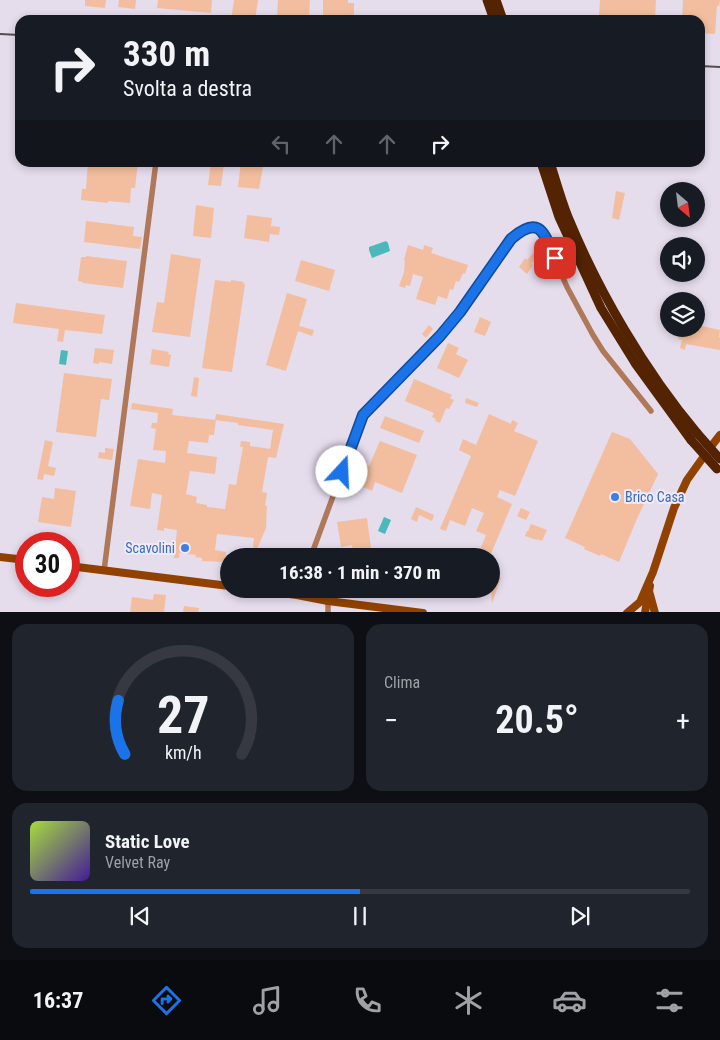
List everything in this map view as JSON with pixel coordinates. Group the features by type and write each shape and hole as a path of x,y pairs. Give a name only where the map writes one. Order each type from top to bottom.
{"highway":[{"path":"487,0 492,15"},
{"path":"496,0 500,15"},
{"path":"544,167 551,180 563,216 601,308 635,364 694,436 719,471"},
{"path":"550,167 551,180"},
{"path":"694,436 720,459"}],"main road":[{"path":"713,444 720,435"},
{"path":"637,612 653,572 674,508 687,480 702,459"},
{"path":"0,557 15,559"},
{"path":"80,568 220,585"},
{"path":"645,612 653,572"},
{"path":"649,591 655,612"},
{"path":"318,598 328,601 423,612"},
{"path":"627,612 640,602"}],"street":[{"path":"104,571 155,167"},
{"path":"314,548 363,415 440,336 460,312 511,239 520,231 530,227 537,228 543,232 567,287 593,335 603,351 651,411"},
{"path":"328,601 328,612"}],"water":[{"path":"386,241 390,251 372,258 369,247"},
{"path":"61,350 68,351 66,365 59,364"},
{"path":"384,517 391,520 385,534 378,531"}],"building":[{"path":"85,0 106,0 105,8 85,6"},
{"path":"119,0 136,0 135,9 118,7"},
{"path":"158,0 212,0 211,13 157,8"},
{"path":"234,0 258,0 256,15 232,15"},
{"path":"278,0 310,0 309,15 277,15"},
{"path":"323,0 348,0 348,3 354,3 354,15 323,15"},
{"path":"600,0 656,0 655,15 599,15"},
{"path":"683,0 720,0 719,6 717,6 715,34 705,33 705,15 682,15"},
{"path":"88,167 137,167 135,188 131,188 130,203 81,200 82,189 86,189"},
{"path":"210,167 224,167 221,186 208,185"},
{"path":"240,167 263,167 259,189 238,187"},
{"path":"616,191 625,193 619,220 612,218"},
{"path":"196,205 214,208 211,238 193,236"},
{"path":"247,215 272,218 271,226 280,227 279,235 270,234 269,242 244,238"},
{"path":"86,221 134,227 133,236 142,237 140,249 84,242"},
{"path":"408,245 423,250 424,245 433,248 431,253 468,265 465,274 463,273 459,282 456,281 453,290 450,289 447,299 438,296 435,305 416,299 423,277 413,274 410,286 406,285 405,288 399,286 404,272 404,260"},
{"path":"534,252 538,255 531,264 533,265 527,274 519,267 525,258 527,260"},
{"path":"171,254 201,259 190,337 152,332 157,302 164,303"},
{"path":"81,257 127,261 123,288 78,281"},
{"path":"301,260 335,270 329,291 295,281"},
{"path":"215,280 231,282 231,280 244,282 243,284 245,284 232,372 202,368"},
{"path":"287,293 307,299 299,326 314,330 312,336 298,331 286,371 266,365"},
{"path":"16,303 105,315 102,334 65,330 63,342 57,341 59,329 13,323"},
{"path":"480,317 491,322 485,336 474,332"},
{"path":"429,325 433,329 426,338 422,334"},
{"path":"705,327 720,330 720,350 686,344 685,350 680,348 682,340 678,339 678,337 705,337"},
{"path":"448,343 459,348 456,354 468,360 459,378 437,368"},
{"path":"95,348 114,350 112,364 93,363"},
{"path":"152,349 169,352 168,354 171,355 169,367 150,364"},
{"path":"64,373 112,379 109,400 101,399 96,437 56,432"},
{"path":"194,377 199,378 197,397 191,396"},
{"path":"414,379 452,395 450,398 454,400 449,409 446,408 440,423 432,417 434,413 405,401"},
{"path":"466,398 479,403 477,407 465,403"},
{"path":"132,403 173,409 172,415 215,420 216,414 284,424 276,458 268,457 262,492 267,493 265,506 267,506 266,528 257,548 253,547 254,538 217,534 215,550 220,551 220,562 202,561 202,558 195,557 196,555 179,553 179,558 174,558 177,530 164,528 164,531 157,530 162,495 152,493 150,509 130,506 138,459 165,463 166,451 153,450 156,429 151,428 152,423 157,423 158,413 131,409","holes":["216,420 238,423 238,425 273,430 270,449 250,446 250,442 241,441 240,447 243,447 236,485 229,484 225,509 207,507 207,505 196,503 197,497 186,494 190,471 215,474 217,457 187,453 189,441 208,443 209,435 214,435"]},
{"path":"489,414 511,424 512,420 518,423 514,431 538,441 515,496 500,490 497,497 512,504 493,548 481,548 486,535 476,531 484,513 472,508 465,526 450,520 446,531 440,529 471,456 459,450 463,439 476,445"},
{"path":"385,416 424,431 419,443 380,428"},
{"name":"Brico Casa","path":"612,432 630,439 658,474 619,562 584,549 585,547 565,538"},
{"path":"45,440 53,442 48,466 56,468 54,476 44,474 43,480 37,479"},
{"path":"380,441 417,455 402,493 375,482 372,491 356,483 354,476 359,462 369,466"},
{"path":"105,448 114,449 112,460 98,458 99,452 105,453"},
{"path":"55,488 76,491 71,527 38,522 42,497 54,499"},
{"path":"416,507 434,515 432,521 419,515 417,522 411,519"},
{"path":"521,508 530,512 526,520 517,516"},
{"path":"367,518 371,548 353,548 352,545 341,547 337,522"},
{"path":"531,524 547,530 542,541 525,536"},
{"path":"154,594 166,595 164,612 130,612 132,597 153,600"},
{"path":"184,606 199,608 198,612 183,611"}],"railway":[{"path":"0,34 15,35"},
{"path":"705,66 720,67"}],"place":[{"name":"Brico Casa","path":"615,497"},
{"name":"Scavolini","path":"185,548"}],"route":[{"path":"342,472 363,415 440,336 468,302 511,239 520,231 530,227 537,228 543,232 555,258"}]}
